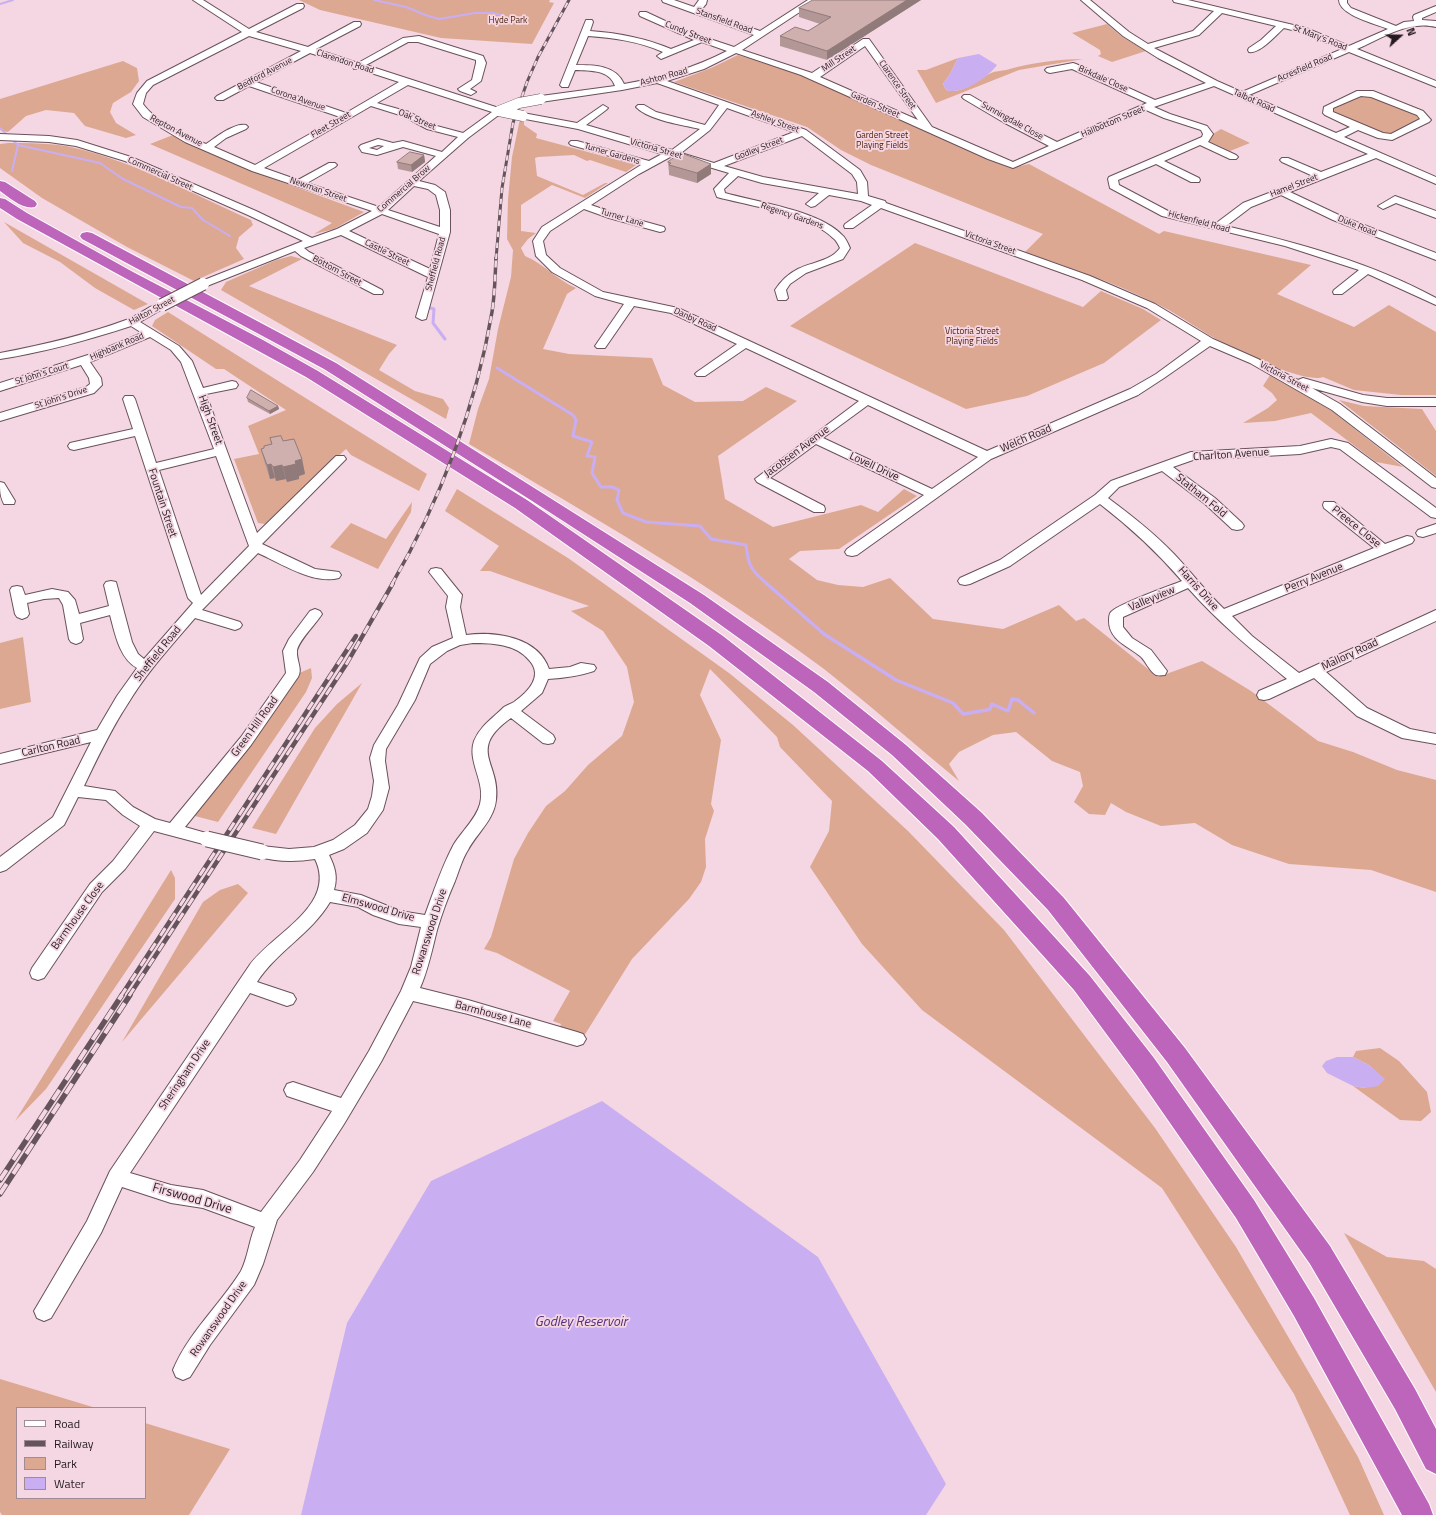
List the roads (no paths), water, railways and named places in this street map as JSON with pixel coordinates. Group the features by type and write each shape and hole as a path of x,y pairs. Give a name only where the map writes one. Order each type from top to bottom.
{"highway":[{"path":"0,185 55,219 330,366 697,599 821,687 899,750 974,819 1056,904 1176,1055 1320,1255 1405,1399 1436,1458"},
{"path":"0,202 101,260 312,374 521,504 749,665 876,766 946,833 1082,984 1145,1066 1245,1210 1304,1307 1418,1515"}],"street":[{"name":"Clarendon Road","path":"197,0 250,33 309,50 357,67 499,111"},
{"name":"Stansfield Road","path":"666,0 759,34"},
{"path":"695,11 702,4 703,0"},
{"name":"Ashton Road","path":"499,111 519,103 659,81 702,66 734,50 814,0"},
{"name":"Talbot Road","path":"1085,0 1126,34 1161,56 1214,83 1436,181"},
{"name":"St Mary's Road","path":"1177,0 1303,30 1436,84"},
{"path":"1343,0 1343,4 1348,10 1396,29"},
{"path":"250,33 300,6"},
{"path":"1420,23 1417,17 1436,9"},
{"path":"1147,47 1196,33 1220,10"},
{"name":"Cundy Street","path":"643,14 686,34 734,50"},
{"path":"565,85 570,67 589,22"},
{"name":"Bedford Avenue","path":"220,98 357,24"},
{"name":"Acresfield Road","path":"1242,95 1407,24 1436,24"},
{"path":"1252,50 1264,42 1282,25"},
{"name":"Repton Avenue","path":"250,33 150,83 142,93 138,104 146,115 188,140 256,168"},
{"path":"584,33 612,34 637,38 666,54 699,41"},
{"path":"357,67 406,40 419,39 480,58 481,63 476,81 463,89"},
{"name":"Mill Street","path":"813,77 866,41"},
{"name":"Clarence Street","path":"866,41 927,128"},
{"name":"Garden Street","path":"734,50 813,77 991,157 1013,165"},
{"name":"Birkdale Close","path":"1050,70 1073,66 1151,105"},
{"path":"570,67 594,68 609,73 616,78 620,87"},
{"name":"Ashley Street","path":"659,81 803,132 856,172 862,182 863,198"},
{"name":"Corona Avenue","path":"250,82 347,116"},
{"name":"Fleet Street","path":"256,168 406,82"},
{"name":"Hallbottom Street","path":"1013,165 1151,105 1214,83"},
{"path":"1335,137 1358,127 1381,136 1392,137 1426,120 1420,113 1373,94 1360,93 1330,107 1328,113 1358,127"},
{"name":"Sunningdale Close","path":"966,98 982,105 1006,120 1057,146"},
{"name":"Oak Street","path":"369,103 406,114 430,127 465,136"},
{"name":"Danby Road","path":"725,104 707,128 672,153 649,164 546,229 538,241 541,256 556,270 599,294 674,310 987,456"},
{"path":"1151,105 1167,116 1204,128 1208,134 1206,139 1201,142"},
{"path":"641,107 653,114 707,128"},
{"path":"579,126 603,108"},
{"name":"Victoria Street","path":"499,111 579,126 762,180 828,191 881,203 1086,278 1151,306 1209,341 1254,361 1336,407 1431,481"},
{"name":"Commercial Brow","path":"297,247 341,231 380,212 465,136 499,111"},
{"path":"207,148 223,136 243,127"},
{"name":"Godley Street","path":"715,166 803,132"},
{"name":"Commercial Street","path":"2,137 49,139 77,143 128,159 189,187 252,213 312,242"},
{"path":"1201,142 1236,155 1221,162"},
{"name":"Hickenfield Road","path":"1201,142 1155,160 1113,179 1114,186 1166,214 1288,244 1351,263 1434,298"},
{"name":"Turner Gardens","path":"574,143 649,164"},
{"path":"392,146 403,144 443,155"},
{"name":"Hamel Street","path":"1218,227 1247,205 1375,155"},
{"path":"1155,160 1196,180"},
{"path":"1286,160 1321,176"},
{"path":"298,184 332,165"},
{"name":"Newman Street","path":"256,168 380,212 445,232"},
{"name":"Regency Gardens","path":"736,172 719,189 721,195 776,209 825,226 838,237 845,248 840,257 802,271 786,282 780,290 782,298"},
{"name":"Sheffield Road","path":"414,183 431,187 441,194 445,210 445,232 422,317"},
{"path":"811,204 828,191"},
{"name":"Duke Road","path":"1280,191 1337,218 1436,257"},
{"path":"1383,206 1395,199 1436,215"},
{"path":"849,226 881,203"},
{"name":"Turner Lane","path":"583,205 660,229"},
{"name":"Castle Street","path":"341,231 433,275"},
{"name":"Halton Street","path":"0,356 86,338 132,322 203,284 297,247"},
{"name":"Bottom Street","path":"297,247 305,254 378,292"},
{"path":"1338,292 1366,270"},
{"path":"601,346 631,302"},
{"name":"High Street","path":"132,322 175,348 186,361 200,392 255,545"},
{"name":"Highbank Road","path":"84,361 150,333"},
{"name":"Welch Road","path":"852,552 987,456 1134,392 1160,376 1209,341"},
{"path":"701,374 746,343"},
{"name":"St John's Court","path":"0,387 84,361"},
{"name":"St John's Drive","path":"0,417 90,390 96,385 95,378 84,361"},
{"path":"1293,382 1316,384 1362,398 1387,402 1436,402"},
{"path":"200,392 232,385"},
{"name":"Fountain Street","path":"129,399 197,608"},
{"name":"Jacobsen Avenue","path":"819,508 761,479 867,400"},
{"path":"74,446 139,431"},
{"name":"Lovell Drive","path":"815,439 933,494"},
{"name":"Charlton Avenue","path":"964,581 1005,563 1100,498 1115,484 1191,456 1300,450 1331,443 1344,446 1436,514"},
{"path":"151,468 221,451"},
{"name":"Sheffield Road","path":"0,866 58,821 102,734 122,700 146,666 255,545 340,459"},
{"name":"Statham Fold","path":"1164,466 1210,501 1237,526"},
{"path":"1400,487 1431,481"},
{"path":"0,486 9,501"},
{"name":"Harris Drive","path":"1100,498 1136,525 1169,557 1222,615 1247,639 1298,680"},
{"name":"Preece Close","path":"1329,505 1383,549"},
{"path":"1424,533 1436,528"},
{"name":"Perry Avenue","path":"1222,615 1407,540"},
{"path":"255,545 313,573 334,575"},
{"path":"436,572 455,595 453,607 460,640"},
{"name":"Valleyview","path":"1160,671 1146,654 1127,641 1116,628 1116,615 1191,582"},
{"path":"111,585 124,641 128,650 138,664 146,666"},
{"path":"19,601 49,594 62,594 68,599 76,639"},
{"path":"197,608 234,625"},
{"path":"73,620 116,609"},
{"name":"Green Hill Road","path":"173,831 246,741 289,680 293,673 290,651 294,642 315,614"},
{"name":"Mallory Road","path":"1264,695 1436,615"},
{"path":"74,791 110,795 128,810 150,824 173,831 262,852 290,856 320,852 336,846 354,835 374,813 382,790 381,775 377,760 378,751 418,681 422,665 438,650 460,640 487,638 513,643 526,649 536,658 541,668 542,675 572,672 581,668 590,668"},
{"path":"1315,672 1362,712 1407,734 1436,739"},
{"name":"Rowanswood Drive","path":"183,1370 202,1339 249,1275 266,1222 272,1211 310,1162 378,1050 409,993 418,974 431,922 462,846 485,812 487,806 489,793 481,766 481,740 493,724 510,710 534,694 541,682 542,675"},
{"path":"510,710 548,739"},
{"name":"Carlton Road","path":"0,759 102,734"},
{"name":"Barmhouse Close","path":"38,973 96,888 119,866 150,824"},
{"path":"320,852 327,867 328,873 326,895"},
{"name":"Elmswood Drive","path":"326,895 362,902 379,910 399,916 431,922"},
{"name":"Sheringham Drive","path":"44,1311 94,1227 117,1177 264,959 306,923 326,895"},
{"path":"246,986 287,999"},
{"name":"Barmhouse Lane","path":"409,993 468,1007 577,1039"},
{"path":"293,1090 344,1107"},
{"name":"Firswood Drive","path":"117,1177 171,1194 203,1199 266,1222"}],"water":[{"path":"979,54 997,65 993,70 981,80 967,88 953,91 946,90 943,84 958,58"},
{"path":"1337,1057 1353,1057 1369,1065 1385,1079 1378,1086 1365,1088 1353,1086 1327,1073 1322,1066 1326,1061"},
{"name":"Godley Reservoir","path":"602,1101 818,1257 946,1484 926,1515 301,1515 347,1323 431,1181"}],"waterway":[{"path":"0,4 13,0"},
{"path":"374,0 406,7 439,19 475,13 493,13 504,16"},
{"path":"0,128 18,145"},
{"path":"12,171 18,145"},
{"path":"18,145 100,163 123,179 181,207 192,208 203,220 230,236"},
{"path":"427,307 434,309 433,323 445,339"},
{"path":"497,368 573,415 576,420 573,436 592,442 587,456 595,457 592,473 601,487 612,487 619,490 617,500 623,513 646,522 700,526 711,539 746,545 748,558 752,568 766,583"},
{"path":"766,583 824,634 896,680 953,703 963,714 990,709 992,704 1008,711 1012,699 1018,700 1034,713"}],"railway":[{"path":"496,259 502,188 513,123 527,82 538,57 569,0"},
{"path":"392,584 426,520 441,487 466,418 485,348 492,312 496,258"},
{"path":"129,996 347,663 393,583"},
{"path":"121,996 356,636"},
{"path":"0,1180 122,995"},
{"path":"0,1194 130,995"}],"park label":[{"name":"Hyde Park","path":"508,21"},
{"name":"Garden Street Playing Fields","path":"882,142"},
{"name":"Victoria Street Playing Fields","path":"972,338"}]}
